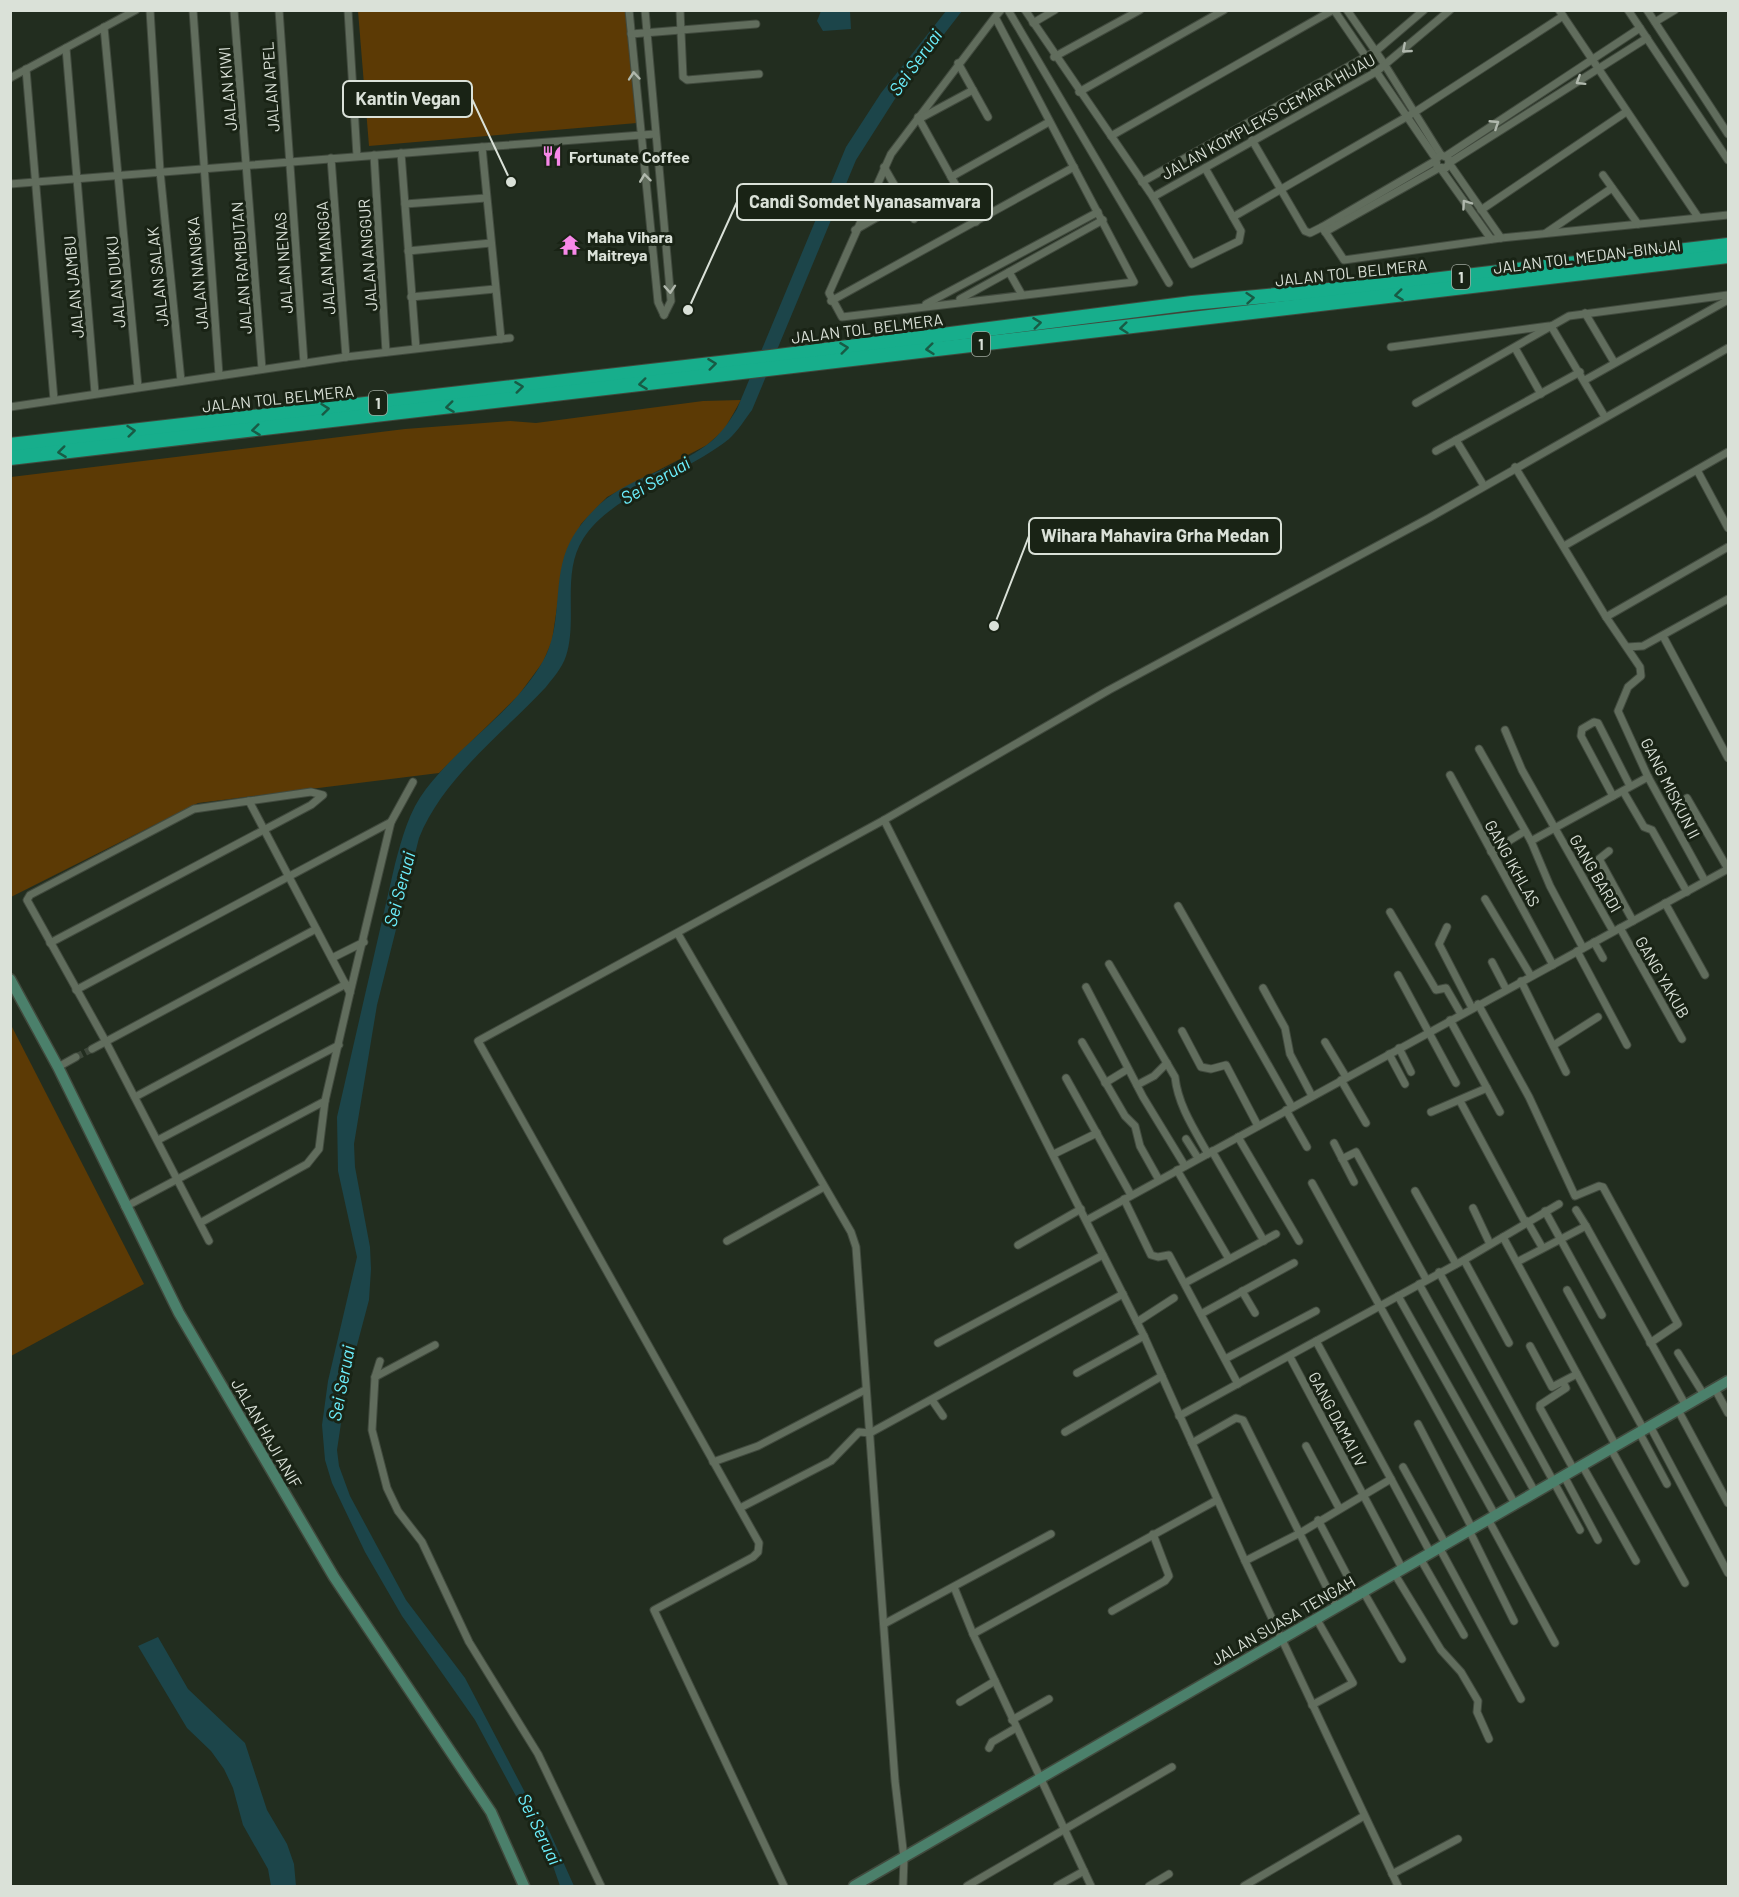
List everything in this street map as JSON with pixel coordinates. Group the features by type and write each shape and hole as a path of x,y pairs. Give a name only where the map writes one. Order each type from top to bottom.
{"highway":[{"name":"JALAN TOL BELMERA","path":"10,459 783,361 1192,303 1424,281 1728,245"},
{"name":"JALAN TOL MEDAN–BINJAI","path":"1200,319 1728,256"},
{"name":"JALAN TOL BELMERA","path":"783,361 1200,319"},
{"name":"JALAN TOL BELMERA","path":"10,445 744,366"},
{"path":"10,439 81,431 107,434"}],"main road":[{"name":"JALAN HAJI ANIF","path":"10,979 58,1067 179,1313 307,1533 495,1820 524,1887"},
{"name":"JALAN SUASA TENGAH","path":"854,1887 1316,1617 1728,1381"}],"street":[{"path":"10,78 136,10"},
{"name":"JALAN NANGKA","path":"193,10 202,168 219,375"},
{"name":"JALAN KIWI","path":"234,10 247,165"},
{"name":"JALAN APEL","path":"279,10 289,162"},
{"path":"348,10 357,156"},
{"path":"629,10 658,302 664,315 671,301 645,10"},
{"path":"680,10 683,77 687,80 759,74"},
{"path":"994,17 1134,279 1133,283 956,301 844,318 831,301 829,293 884,167 958,63 994,17 1001,10"},
{"path":"1008,10 1169,282"},
{"path":"1024,10 1054,57 1153,197 1192,264 1241,239 1241,231 1205,168"},
{"path":"1033,23 1055,10"},
{"path":"1054,57 1140,10"},
{"path":"1079,92 1224,10"},
{"path":"1111,136 1333,10 1407,117 1501,238"},
{"path":"1347,10 1385,64 1441,162 1491,239"},
{"name":"JALAN KOMPLEKS CEMARA HIJAU","path":"1142,182 1367,60 1424,10"},
{"name":"JALAN KOMPLEKS CEMARA HIJAU","path":"1153,197 1374,71 1450,10"},
{"path":"1628,10 1728,160"},
{"path":"1647,10 1728,134"},
{"path":"1655,22 1676,10"},
{"name":"JALAN SALAK","path":"151,11 160,171 181,381"},
{"path":"1233,217 1407,117 1561,13 1698,217"},
{"path":"631,34 756,24"},
{"name":"JALAN DUKU","path":"104,27 138,387"},
{"path":"1441,162 1640,28"},
{"path":"1252,140 1305,231 1310,233 1323,229 1441,162 1599,69 1647,38"},
{"name":"JALAN JAMBU","path":"66,48 95,393"},
{"path":"958,63 988,117"},
{"path":"26,69 54,400"},
{"path":"919,118 973,90"},
{"path":"1481,210 1626,112"},
{"path":"919,118 976,222"},
{"path":"951,177 1049,122"},
{"path":"10,184 655,134"},
{"path":"482,147 501,339"},
{"path":"400,153 416,348"},
{"name":"JALAN ANGGUR","path":"374,155 386,352"},
{"name":"JALAN MANGGA","path":"331,158 346,357"},
{"name":"JALAN NENAS","path":"289,162 304,363"},
{"name":"JALAN RAMBUTAN","path":"247,165 262,369"},
{"path":"884,167 914,219"},
{"path":"831,301 1074,167"},
{"path":"1603,175 1638,224"},
{"path":"1544,235 1612,188"},
{"path":"405,204 486,198"},
{"path":"855,230 904,202"},
{"path":"921,307 1098,212"},
{"path":"1323,229 1344,260 1491,239 1728,215"},
{"path":"650,222 665,220"},
{"path":"956,301 1102,220"},
{"path":"408,251 491,243"},
{"path":"1009,272 1022,294"},
{"path":"411,297 495,289"},
{"path":"1416,403 1569,316 1728,295"},
{"path":"1585,380 1728,300"},
{"path":"1585,314 1614,363"},
{"path":"1391,347 1551,326"},
{"path":"1551,326 1605,417"},
{"path":"10,407 346,357 510,338"},
{"path":"1515,348 1541,394"},
{"path":"784,1887 654,1610 756,1555 759,1543 478,1041 884,820 1109,690 1341,566 1728,348"},
{"path":"1436,451 1580,372"},
{"path":"1456,440 1484,486"},
{"path":"1564,546 1728,452"},
{"path":"1515,467 1606,617 1627,647 1643,646 1728,599"},
{"path":"1697,470 1728,528"},
{"path":"1606,617 1728,547"},
{"path":"1663,636 1728,758"},
{"name":"GANG MISKUN II","path":"1627,647 1642,672 1628,687 1618,706 1618,711 1648,777 1705,881"},
{"path":"1613,796 1581,736 1582,729 1594,722 1598,723 1630,786"},
{"name":"GANG BARDI","path":"1505,730 1522,770 1616,930"},
{"path":"1479,749 1525,831 1627,1045"},
{"name":"GANG IKHLAS","path":"1450,775 1553,965"},
{"path":"1530,841 1648,777"},
{"path":"200,1223 315,1158 319,1149 326,1101 391,822 413,782"},
{"path":"1623,791 1645,828 1652,830 1687,892"},
{"path":"50,943 265,830 319,800 323,795 311,792 194,809 30,895 27,900 29,905 50,943 76,990 106,1042 209,1241"},
{"path":"1087,1220 1728,869 1687,798"},
{"path":"249,801 351,993"},
{"path":"884,820 1144,1336 1245,1561 1315,1704 1398,1887"},
{"path":"76,990 391,822"},
{"path":"1491,852 1525,831"},
{"path":"1609,851 1599,859 1634,921"},
{"path":"1485,899 1531,976"},
{"path":"1665,903 1705,975"},
{"path":"1178,906 1289,1109 1307,1147"},
{"path":"1390,912 1436,990 1446,988 1461,1014"},
{"path":"1447,927 1439,944 1529,1097 1575,1196 1599,1185 1604,1186 1678,1324 1650,1343"},
{"path":"92,1049 316,929"},
{"name":"GANG YAKUB","path":"1616,930 1682,1039"},
{"path":"678,934 851,1232 856,1247 895,1781 904,1858 903,1887"},
{"path":"332,958 364,942"},
{"path":"1594,942 1603,958"},
{"path":"1492,962 1506,989"},
{"path":"1109,964 1175,1077 1175,1086 1186,1115 1264,1241"},
{"path":"1398,975 1456,1083"},
{"path":"1521,981 1566,1072"},
{"path":"135,1097 346,984"},
{"path":"1086,987 1229,1259"},
{"path":"1263,988 1285,1028 1290,1054 1312,1096"},
{"path":"1554,1045 1598,1017"},
{"path":"1450,1020 1500,1112"},
{"path":"1182,1031 1201,1067 1211,1069 1226,1065 1258,1126"},
{"path":"1082,1042 1125,1116 1135,1125 1140,1146 1159,1180"},
{"path":"1325,1042 1366,1122"},
{"path":"158,1140 339,1045"},
{"path":"1399,1048 1411,1072"},
{"path":"1389,1054 1405,1084"},
{"path":"58,1067 76,1057"},
{"path":"1137,1085 1154,1076 1167,1063"},
{"path":"1105,1083 1128,1069"},
{"path":"1066,1078 1097,1133 1128,1197 1151,1255 1158,1257 1169,1255 1238,1384"},
{"path":"1431,1112 1487,1088"},
{"path":"125,1206 326,1101"},
{"path":"1460,1101 1542,1247"},
{"path":"1054,1154 1097,1133"},
{"path":"1238,1137 1299,1241"},
{"path":"1186,1139 1198,1158"},
{"path":"1334,1143 1354,1182"},
{"path":"1342,1159 1356,1152 1535,1492"},
{"path":"1312,1183 1492,1517 1555,1643"},
{"path":"727,1241 824,1187"},
{"path":"1415,1191 1456,1264"},
{"path":"1179,1416 1464,1260 1559,1204"},
{"path":"1473,1208 1490,1244"},
{"path":"1018,1245 1081,1209"},
{"path":"1576,1210 1650,1343 1728,1503"},
{"path":"1545,1211 1602,1315"},
{"path":"1517,1262 1586,1226"},
{"path":"1185,1283 1276,1234"},
{"path":"1503,1237 1577,1374 1684,1583"},
{"path":"938,1343 1103,1255"},
{"path":"1464,1260 1509,1343"},
{"path":"1201,1314 1294,1263"},
{"path":"1439,1272 1568,1473 1635,1561"},
{"path":"1568,1290 1644,1430 1728,1573"},
{"path":"1242,1291 1255,1313"},
{"path":"740,1508 831,1461 860,1432 870,1433 1123,1294"},
{"path":"1398,1296 1515,1504"},
{"path":"1137,1322 1174,1298"},
{"path":"1225,1359 1316,1311"},
{"path":"1077,1373 1144,1336"},
{"path":"1316,1341 1391,1479 1521,1699"},
{"path":"375,1377 435,1345"},
{"path":"1530,1346 1552,1387 1577,1374"},
{"path":"1678,1353 1704,1395"},
{"name":"GANG DAMAI IV","path":"1290,1357 1441,1650 1461,1672 1478,1701 1478,1716 1489,1739"},
{"path":"380,1361 375,1377 372,1430 387,1488 398,1511 422,1542 469,1642 538,1754 569,1815 601,1887"},
{"path":"1065,1432 1161,1376"},
{"path":"1563,1382 1566,1388 1540,1405 1540,1408 1598,1540"},
{"path":"1715,1389 1728,1413"},
{"path":"713,1462 758,1446 866,1390"},
{"path":"932,1400 943,1416"},
{"path":"1192,1443 1236,1418 1243,1420 1336,1606"},
{"path":"1418,1424 1514,1621"},
{"path":"1644,1430 1667,1484"},
{"path":"1306,1446 1339,1508"},
{"path":"1403,1467 1464,1635"},
{"path":"1568,1473 1580,1530"},
{"path":"1245,1561 1300,1533 1318,1520 1391,1479"},
{"path":"973,1634 1217,1500"},
{"path":"1318,1520 1402,1659"},
{"path":"884,1624 1051,1534"},
{"path":"1112,1611 1165,1581 1169,1576 1169,1570 1153,1534"},
{"path":"954,1587 1012,1720 1091,1887"},
{"path":"1315,1704 1353,1681 1316,1617"},
{"path":"960,1702 995,1681"},
{"path":"1012,1720 1049,1699"},
{"path":"989,1748 992,1742 1016,1728"},
{"path":"967,1887 1172,1767"},
{"path":"1244,1887 1364,1816"},
{"path":"1392,1874 1458,1839"},
{"path":"1057,1887 1084,1871"},
{"path":"1149,1887 1169,1875"}],"shaded area":[{"path":"358,11 627,11 637,123 369,146"},
{"path":"741,400 724,430 707,445 607,497 581,524 564,560 552,641 543,662 518,696 439,773 198,803 11,897 11,477 405,429 510,421 536,423 703,401"},
{"path":"11,1025 144,1284 10,1356"}],"water":[{"path":"821,11 850,11 851,29 823,31 817,21"},
{"name":"Sei Seruai","path":"946,11 962,11 900,91 856,160 752,410 729,439 611,510 595,523 583,539 576,553 573,567 571,627 566,656 546,687 458,776 430,816 419,838 377,1005 354,1144 355,1167 370,1247 369,1300 347,1383 337,1450 339,1466 350,1496 406,1600 465,1678 530,1802 547,1826 574,1886 560,1886 552,1863 475,1720 402,1616 365,1552 332,1483 325,1460 322,1425 328,1381 357,1257 338,1171 337,1117 395,864 403,835 415,806 440,772 517,696 543,661 556,617 564,556 572,538 584,521 606,499 620,490 680,461 708,444 731,419 846,147 881,93"},
{"path":"158,1637 188,1689 245,1743 267,1810 287,1844 294,1864 296,1886 271,1886 268,1869 243,1825 233,1788 224,1769 211,1751 187,1728 138,1646"}],"tunnel":[{"path":"76,1057 92,1049"}],"place":[{"name":"Fortunate Coffee","path":"552,156"},
{"name":"Kantin Vegan","path":"511,182"},
{"name":"Maha Vihara Maitreya","path":"570,245"},
{"name":"Candi Somdet Nyanasamvara","path":"688,310"},
{"name":"Wihara Mahavira Grha Medan","path":"994,626"}]}
